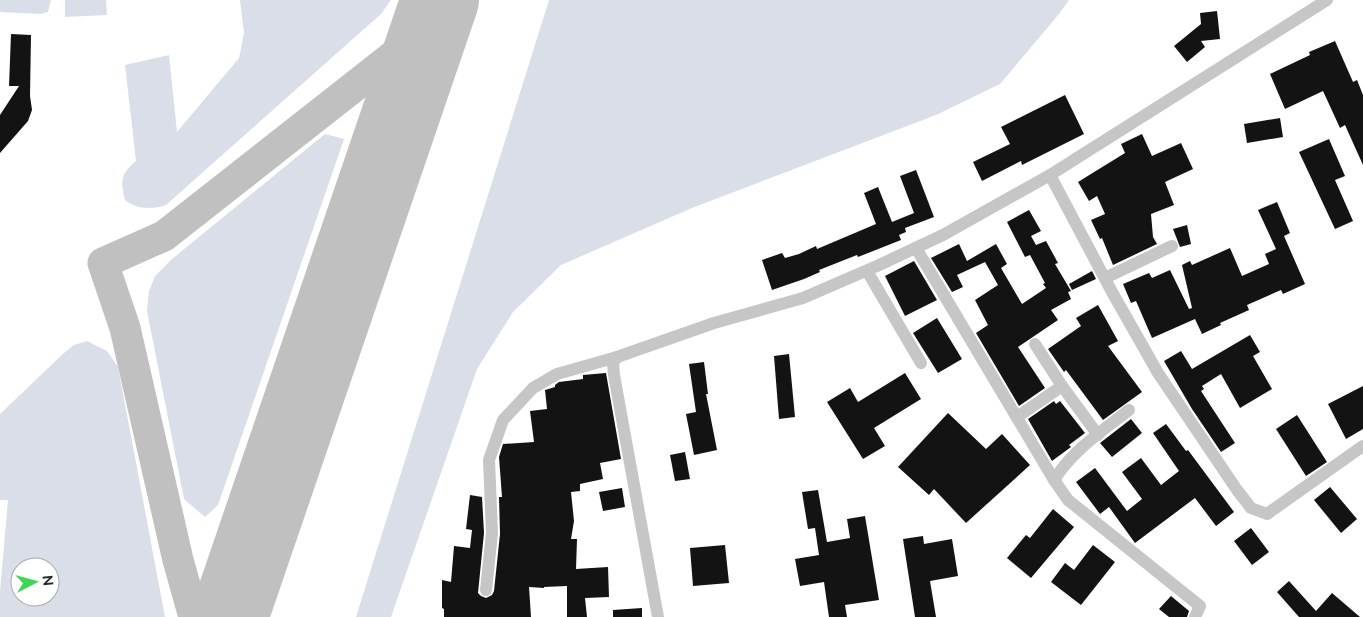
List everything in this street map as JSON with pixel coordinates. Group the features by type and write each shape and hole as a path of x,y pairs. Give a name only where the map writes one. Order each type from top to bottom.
{"street":[{"path":"486,590 492,533 489,460 503,420 533,388 557,374 617,357 714,323 803,298 867,271 943,235 1050,175 1327,0"},
{"path":"1050,175 1158,372 1251,508 1267,514 1363,446"},
{"path":"1105,278 1172,246"},
{"path":"916,248 1054,480 1068,500 1200,606 1195,617"},
{"path":"867,271 921,363"},
{"path":"1035,344 1062,386 1098,435"},
{"path":"617,357 613,363 614,375 658,617"},
{"path":"1017,417 1062,386"},
{"path":"1054,480 1061,468 1075,453 1129,410"}],"shaded area":[{"path":"0,0 51,0 48,12 41,14 0,12"},
{"path":"65,0 106,0 107,15 65,17"},
{"path":"240,0 391,0 381,14 166,205 144,208 129,203 125,200 122,182 127,169 136,161 125,65 169,55 177,132 239,58 244,33"},
{"path":"549,0 1069,0 1000,84 936,115 692,208 561,265 513,312 477,369 391,617 356,617"},
{"path":"325,134 344,139 218,505 205,517 184,499 147,311 149,291 155,276 172,259"},
{"path":"87,341 107,351 118,367 165,617 0,617 0,592 8,500 0,500 0,414 74,345"}],"building":[{"path":"1217,11 1220,39 1201,41 1205,47 1187,62 1174,46 1201,24 1200,13"},
{"path":"11,34 31,35 30,96 32,110 28,121 0,153 0,115 19,86 9,86"},
{"path":"1335,41 1353,82 1357,80 1363,95 1363,165 1345,125 1340,128 1323,91 1285,109 1270,74 1310,55 1309,52"},
{"path":"1065,95 1084,134 1022,165 1021,161 982,181 973,162 1010,144 1001,127"},
{"path":"1280,118 1283,137 1247,143 1244,124"},
{"path":"1142,134 1152,156 1181,143 1193,169 1165,182 1174,205 1151,214 1153,237 1157,244 1113,265 1102,238 1100,239 1091,220 1105,214 1097,196 1089,201 1078,182 1125,153 1121,144"},
{"path":"1329,139 1345,176 1335,180 1353,221 1335,229 1299,152"},
{"path":"916,170 934,217 905,228 906,232 899,235 901,240 858,257 857,255 819,270 820,272 804,279 772,290 762,260 782,253 785,258 816,246 817,249 876,224 864,193 878,187 892,222 914,213 900,176"},
{"path":"1277,202 1290,233 1284,236 1305,284 1283,294 1281,290 1247,305 1249,310 1220,323 1221,325 1202,334 1195,319 1152,338 1136,301 1131,303 1123,284 1149,273 1152,278 1170,270 1189,309 1192,308 1182,265 1190,261 1192,265 1230,248 1242,276 1269,264 1265,254 1276,249 1258,210"},
{"path":"1029,210 1041,231 1031,236 1036,245 1046,241 1058,263 1055,264 1071,291 1068,292 1071,299 1051,310 1058,320 1018,347 1045,388 1019,406 976,333 988,325 975,300 998,285 985,262 957,275 963,287 952,292 931,258 959,244 967,261 996,244 1007,264 1001,268 1022,304 1046,288 1030,255 1025,257 1007,222"},
{"path":"1187,225 1191,244 1180,247 1173,229"},
{"path":"914,261 937,300 905,316 885,276"},
{"path":"1092,271 1096,279 1072,290 1069,284"},
{"path":"1098,305 1118,341 1108,346 1142,392 1103,420 1048,349 1081,326 1076,318"},
{"path":"937,318 962,359 938,373 913,333"},
{"path":"1250,335 1260,352 1253,356 1272,389 1240,408 1221,374 1202,386 1204,389 1201,391 1235,443 1221,452 1192,409 1164,361 1181,351 1192,369"},
{"path":"789,354 795,417 779,419 774,356"},
{"path":"704,362 708,394 706,394 717,450 694,455 686,414 696,412 689,364"},
{"path":"606,373 621,459 600,463 603,479 580,484 580,491 571,492 574,521 571,539 577,539 576,569 608,567 609,597 585,598 587,617 567,617 567,586 529,587 531,617 444,617 444,609 442,608 442,580 451,582 454,546 470,548 472,530 466,529 470,495 482,497 484,533 478,593 486,598 492,595 494,591 500,534 499,497 502,497 499,457 503,444 534,442 530,411 547,409 545,390 555,387 559,382 583,379 583,375"},
{"path":"905,373 921,399 874,428 885,446 863,459 827,402 850,388 858,402"},
{"path":"1363,386 1363,429 1346,439 1328,404"},
{"path":"1054,401 1056,404 1060,401 1085,433 1069,445 1071,447 1052,461 1028,419"},
{"path":"948,413 986,449 1002,434 1030,465 966,523 934,489 929,495 898,467"},
{"path":"1297,415 1327,462 1306,476 1276,429"},
{"path":"1131,419 1142,433 1112,457 1100,443"},
{"path":"1166,424 1186,451 1188,450 1234,512 1216,526 1195,498 1135,543 1109,507 1100,514 1076,482 1095,468 1127,511 1142,499 1122,472 1141,458 1161,485 1179,471 1153,433"},
{"path":"685,452 690,479 675,481 670,455"},
{"path":"1330,487 1357,519 1341,533 1314,500"},
{"path":"622,488 625,507 603,511 599,492"},
{"path":"818,490 827,542 850,538 847,519 865,516 879,600 845,605 847,617 829,617 824,582 800,586 795,559 819,555 815,528 808,529 802,492"},
{"path":"1053,509 1074,527 1031,578 1007,558 1026,535 1030,538"},
{"path":"1251,528 1269,552 1252,565 1234,541"},
{"path":"923,536 924,544 952,539 958,576 930,581 936,617 915,617 903,539"},
{"path":"725,545 729,583 693,586 690,548"},
{"path":"1093,545 1115,562 1081,605 1051,582 1065,563 1074,570"},
{"path":"1289,581 1316,611 1332,593 1360,617 1299,617 1277,592"},
{"path":"1171,596 1189,611 1187,617 1169,617 1159,609"},
{"path":"642,608 642,617 613,617 613,610"}],"taxiway":[{"path":"194,617 178,560 125,328 103,263 164,236 430,27"}],"runway":[{"path":"229,617 440,0"}]}
